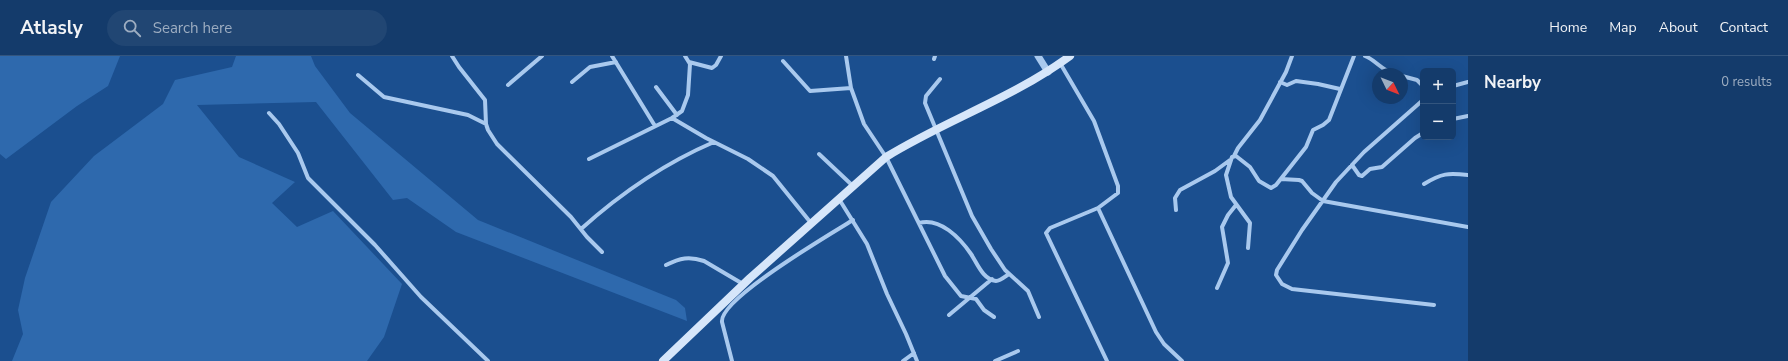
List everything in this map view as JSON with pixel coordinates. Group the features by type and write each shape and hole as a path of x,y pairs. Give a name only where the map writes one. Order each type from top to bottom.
{"main road":[{"path":"663,361 743,284 886,157 908,144 988,105 1048,72 1070,56"}],"street":[{"path":"452,56 459,68 486,100 486,124 497,144 571,217 602,252"},
{"path":"508,85 542,56"},
{"path":"612,56 655,126"},
{"path":"589,158 677,115 683,108 688,95 689,62 685,56"},
{"path":"689,62 712,68 716,66 721,56"},
{"path":"846,56 851,88 864,124 886,157 945,276 961,296 964,298 976,299 984,310 994,317"},
{"path":"1038,56 1048,72"},
{"path":"1248,248 1250,224 1231,197 1226,177 1232,158 1260,120 1287,69 1292,56"},
{"path":"1232,158 1250,167 1259,181 1268,187 1274,187 1306,147 1313,130 1329,120 1354,56"},
{"path":"1365,56 1375,61 1382,68"},
{"path":"783,61 810,91 851,88"},
{"path":"572,82 590,67 616,62"},
{"path":"1060,63 1094,121 1118,186 1118,193 1098,208 1050,228 1046,233 1107,361"},
{"path":"358,75 384,97 468,116 486,124"},
{"path":"1408,78 1417,80 1420,83"},
{"path":"940,79 925,99 972,216 994,254 1009,274 1028,291 1039,317"},
{"path":"1280,82 1287,85 1296,81 1340,89"},
{"path":"1456,85 1468,82"},
{"path":"656,87 677,115"},
{"path":"1420,102 1403,116 1336,182 1277,270 1276,275 1282,284 1292,289 1434,305"},
{"path":"269,113 279,124 298,153 308,178 375,245 422,297 488,361"},
{"path":"1456,118 1468,116"},
{"path":"672,118 748,159 773,176 811,224"},
{"path":"1352,165 1359,175 1362,176 1370,169 1379,169 1420,135"},
{"path":"581,229 613,201 685,155 714,142"},
{"path":"819,154 853,186"},
{"path":"1176,210 1175,198 1180,190 1216,171 1232,158"},
{"path":"1424,184 1441,174 1452,173 1468,175"},
{"path":"1281,179 1302,181 1312,193 1323,201 1468,227"},
{"path":"839,199 867,244 887,294 917,361"},
{"path":"1217,288 1228,266 1222,227 1228,215 1236,205"},
{"path":"1098,208 1156,332 1164,344 1182,361"},
{"path":"732,361 722,322 725,312 751,287 792,258 853,220"},
{"path":"919,223 932,221 944,226 968,250 982,273 992,279 996,281 1009,274"},
{"path":"666,265 682,257 697,258 743,284"},
{"path":"949,315 992,279"},
{"path":"998,360 1018,351"},
{"path":"903,361 914,353"}],"shaded area":[{"path":"0,56 120,56 108,86 77,106 6,159 0,154"},
{"path":"236,56 311,56 315,66 350,113 478,220 676,300 685,308 687,321 456,232 407,198 393,200 316,102 197,105 239,157 295,182 272,203 297,227 333,211 402,284 384,337 367,361 12,361 23,334 18,310 25,278 51,202 94,156 163,104 175,80 232,67"}]}
